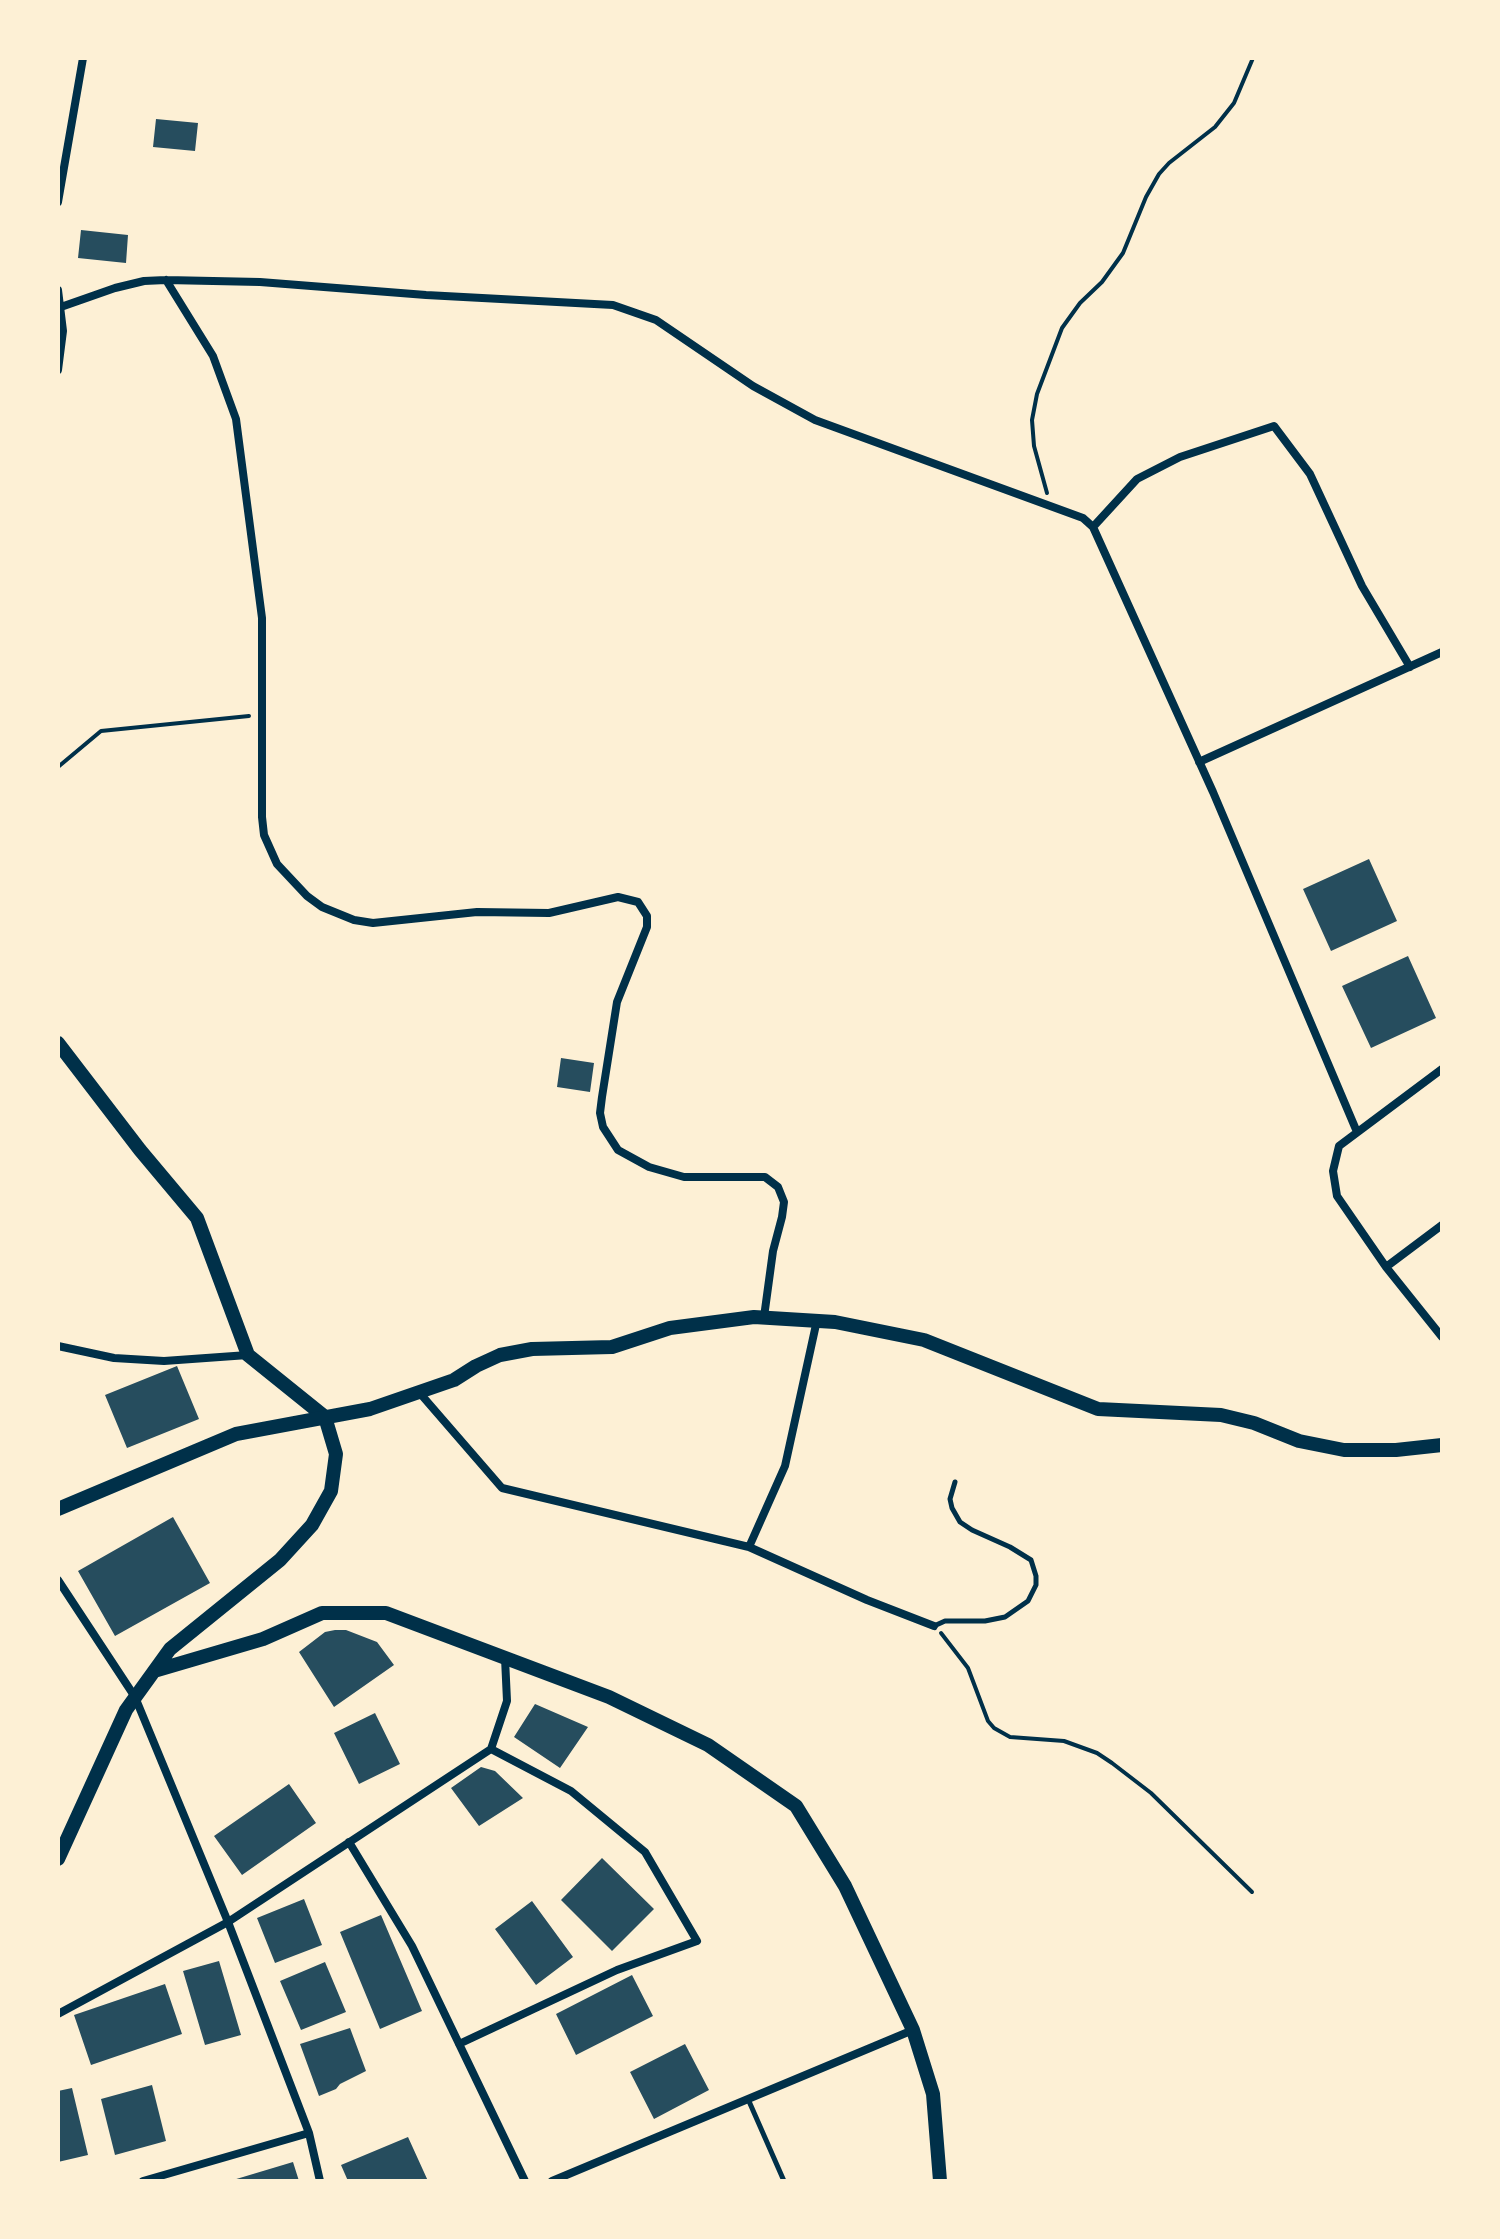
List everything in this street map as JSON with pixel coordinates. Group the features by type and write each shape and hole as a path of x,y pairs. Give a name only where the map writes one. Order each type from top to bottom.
{"street":[{"path":"58,202 83,58"},
{"path":"166,280 213,356 236,419 262,618 261,773 264,835 277,864 307,896 322,907 345,917 373,923 477,912 549,913 618,897 630,898 644,908 647,927 623,982 612,1025 600,1113 603,1127 618,1150 649,1167 684,1177 765,1177 778,1187 784,1202 773,1251 764,1317"},
{"path":"60,307 115,288 166,280 260,282 613,305 656,320 753,386 815,420 1076,515 1093,527 1199,762 1357,1132"},
{"path":"58,290 63,331 58,370"},
{"path":"1093,527 1137,479 1180,457 1274,426 1310,474 1362,586 1410,667"},
{"path":"1199,762 1442,652"},
{"path":"58,1043 197,1218 248,1355 325,1417 336,1454 331,1491 312,1525 280,1560 170,1649 126,1710 58,1859"},
{"path":"1442,1069 1339,1146 1335,1158 1334,1184 1337,1196 1386,1267 1442,1337"},
{"path":"1386,1267 1442,1225"},
{"path":"58,1509 236,1434 370,1409 454,1380 476,1366 515,1352 612,1347 670,1328 764,1317 862,1327 942,1345 1098,1409 1221,1415 1254,1423 1299,1441 1344,1450 1396,1450 1442,1445"},
{"path":"749,1547 785,1466 817,1320"},
{"path":"58,1346 114,1358 151,1360 248,1355"},
{"path":"418,1391 502,1488 749,1547 867,1600 934,1626"},
{"path":"58,1580 135,1697 228,1922 309,2133 320,2181"},
{"path":"154,1671 263,1639 322,1613 386,1613 609,1697 708,1745 796,1806 845,1886 913,2030 933,2094 940,2181"},
{"path":"58,2014 228,1922 491,1749 507,1701 505,1658"},
{"path":"459,2044 617,1970 697,1941 645,1852 571,1791 491,1749"},
{"path":"349,1842 412,1946 525,2181"},
{"path":"552,2181 913,2030"},
{"path":"143,2181 309,2133"}],"lane":[{"path":"934,1626 945,1621 985,1621 1005,1617 1028,1601 1036,1585 1031,1560 960,1522 950,1499 955,1482"},
{"path":"748,2099 784,2181"}],"path":[{"path":"1046,503 1045,481 1034,446 1032,420 1037,394 1062,328 1123,253 1159,174 1215,127 1234,103 1253,58"},
{"path":"58,767 101,731 263,715"},
{"path":"934,1626 961,1656 988,1721 994,1728 1010,1737 1064,1741 1097,1753 1151,1793 1252,1892"}],"building":[{"path":"156,119 198,123 195,151 153,147"},
{"path":"81,230 128,235 126,263 78,258"},
{"path":"1369,859 1397,921 1331,951 1303,889"},
{"path":"1408,956 1436,1018 1371,1048 1342,986"},
{"path":"561,1058 594,1063 590,1092 557,1087"},
{"path":"177,1366 199,1419 127,1448 105,1395"},
{"path":"173,1517 210,1583 115,1636 78,1571"},
{"path":"346,1630 377,1642 394,1665 334,1707 299,1652 325,1632"},
{"path":"535,1704 588,1727 560,1768 514,1737"},
{"path":"375,1713 400,1764 359,1784 334,1733"},
{"path":"481,1767 495,1771 523,1798 479,1826 451,1788"},
{"path":"289,1784 316,1823 242,1875 214,1836"},
{"path":"602,1858 654,1909 612,1951 561,1900"},
{"path":"304,1899 322,1945 275,1963 257,1918"},
{"path":"532,1901 573,1957 536,1985 495,1929"},
{"path":"381,1915 422,2011 380,2029 340,1932"},
{"path":"219,1961 241,2035 205,2045 183,1971"},
{"path":"325,1962 346,2012 301,2030 280,1981"},
{"path":"632,1975 653,2016 576,2055 556,2014"},
{"path":"165,1984 182,2034 91,2065 74,2015"},
{"path":"350,2028 366,2071 319,2096 300,2044"},
{"path":"685,2044 709,2090 654,2119 630,2072"},
{"path":"152,2085 166,2141 115,2155 101,2099"},
{"path":"72,2088 88,2155 58,2162 58,2091"},
{"path":"408,2137 428,2181 348,2181 341,2165"},
{"path":"293,2162 299,2181 233,2181 233,2180"}]}
